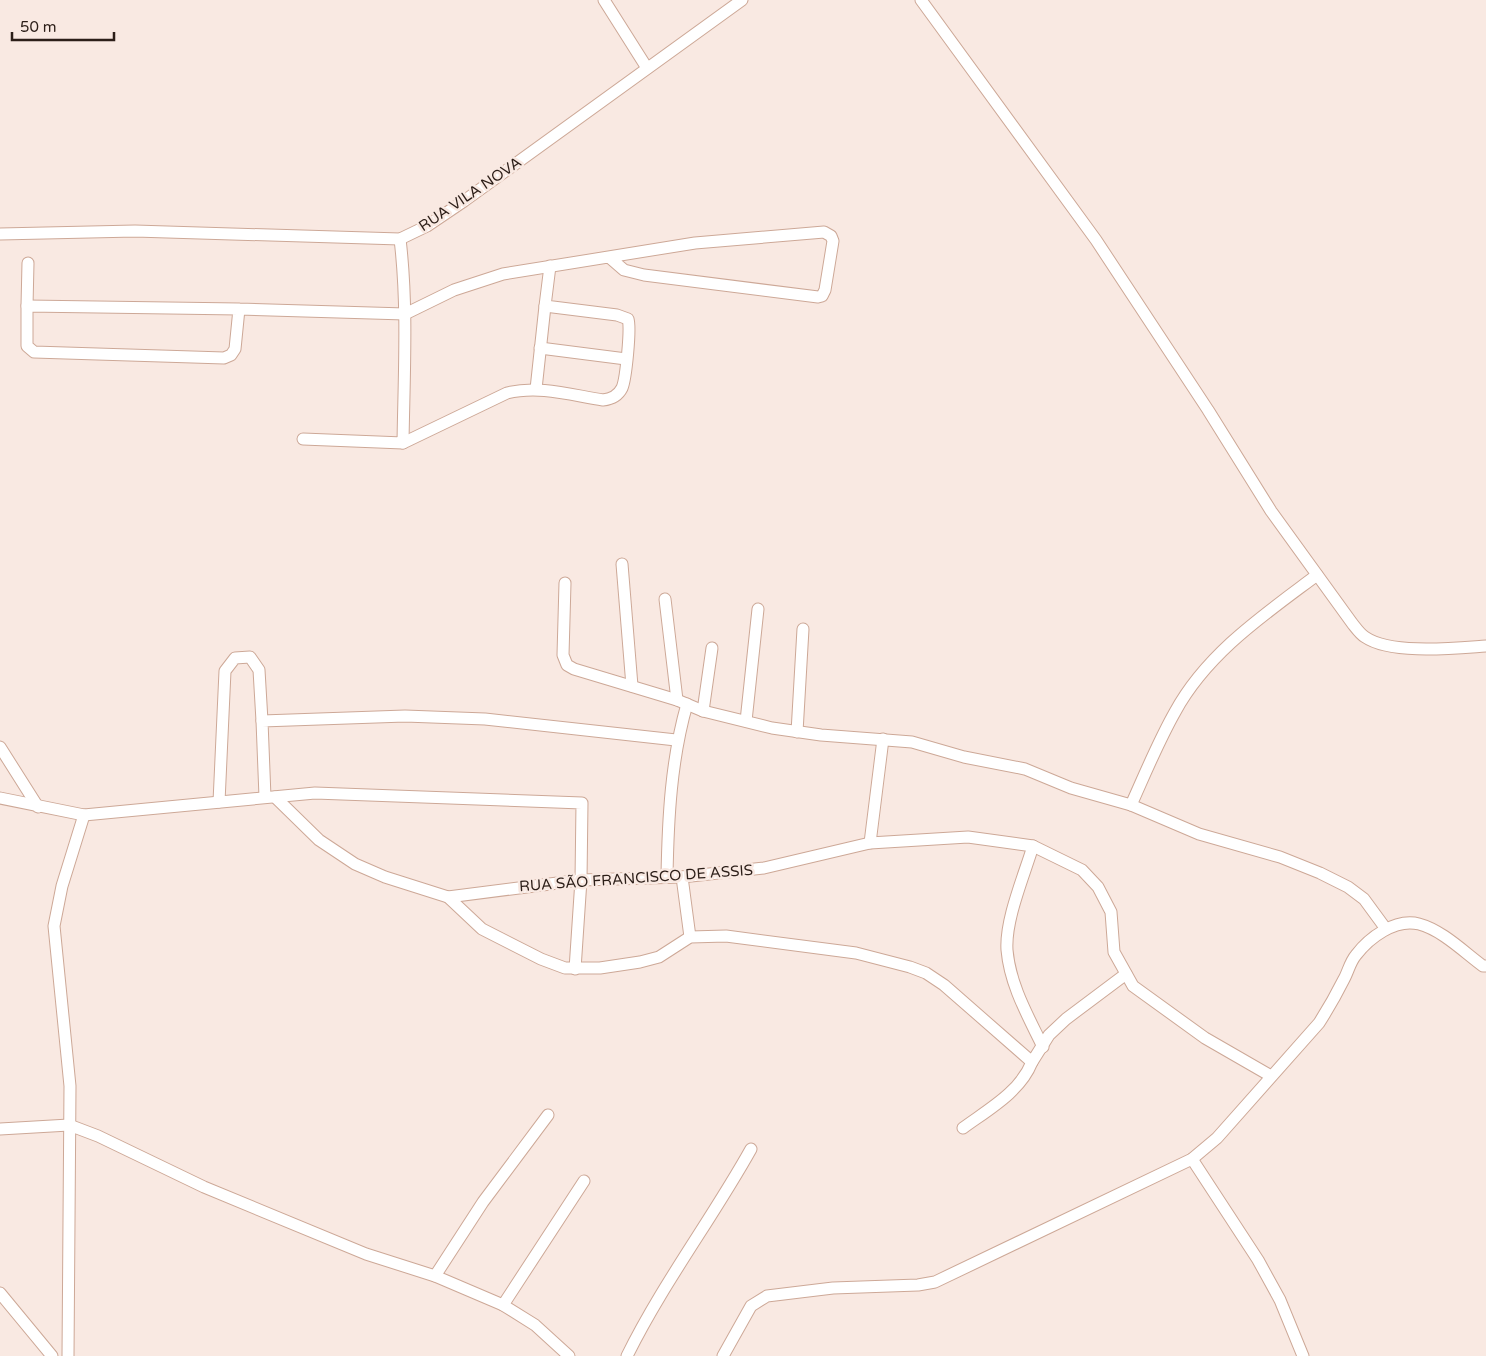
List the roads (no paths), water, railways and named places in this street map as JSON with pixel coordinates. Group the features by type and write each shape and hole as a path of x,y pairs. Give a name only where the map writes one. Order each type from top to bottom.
{"street":[{"path":"604,0 647,68"},
{"name":"RUA VILA NOVA","path":"0,234 135,231 400,239 428,226 464,201 742,0"},
{"path":"921,0 1096,240 1208,410 1271,510 1364,637 1379,644 1429,650 1486,646"},
{"path":"27,306 405,314 462,287 503,274 694,243 824,232 831,236 833,241 825,290 822,296 818,297 644,275 624,270 609,257"},
{"path":"400,239 404,272 405,314 403,443"},
{"path":"28,262 27,346 34,352 224,358 231,355 235,349 238,309"},
{"path":"536,389 550,266"},
{"path":"303,439 403,443 507,393 536,389 603,400 612,398 623,386 630,324 624,316 545,306"},
{"path":"540,348 626,359"},
{"path":"622,564 632,686"},
{"path":"1131,805 1175,712 1197,680 1237,637 1317,575"},
{"path":"565,583 564,661 574,669 746,722 797,732 912,742 964,757 1025,769 1071,788 1131,805 1199,834 1320,872 1348,887 1364,899 1386,929"},
{"path":"666,599 682,702 668,812 667,877"},
{"path":"746,722 758,609"},
{"path":"797,732 803,630"},
{"path":"703,710 712,648"},
{"path":"219,802 225,671 235,658 250,657 259,670 270,797"},
{"path":"262,721 405,716 485,719 676,740"},
{"path":"870,843 883,739"},
{"path":"0,747 38,807"},
{"path":"0,798 84,816 315,793 582,803 575,969"},
{"name":"RUA SÃO FRANCISCO DE ASSIS","path":"270,797 319,840 355,864 385,877 448,897 496,889 580,880 682,877 764,868 870,843 968,837 1033,846 1082,870 1098,887 1111,912 1114,952 1133,986 1158,1006 1205,1038 1271,1076"},
{"path":"68,1356 68,1058 54,926 62,886 84,816"},
{"path":"1033,846 1010,924 1007,950 1016,992 1043,1047"},
{"path":"682,877 690,936"},
{"path":"448,897 482,929 541,959 575,969 600,968 659,957 690,936 726,936 795,944 856,953 910,967 926,973 944,985 1032,1062"},
{"path":"723,1356 746,1312 762,1298 800,1291 935,1282 1192,1159 1217,1138 1318,1023 1332,1002 1354,956 1368,941 1386,929 1408,923 1418,924 1439,934 1485,970"},
{"path":"963,1128 1006,1096 1026,1078 1032,1062 1049,1035 1066,1018 1126,974"},
{"path":"434,1276 483,1202 548,1115"},
{"path":"0,1129 69,1125 123,1148 204,1187 299,1227 366,1254 434,1276 503,1305 534,1325 569,1356"},
{"path":"627,1356 664,1286 728,1191 751,1149"},
{"path":"1192,1159 1258,1260 1280,1300 1303,1356"},
{"path":"503,1305 584,1181"},
{"path":"0,1294 52,1356"}]}
